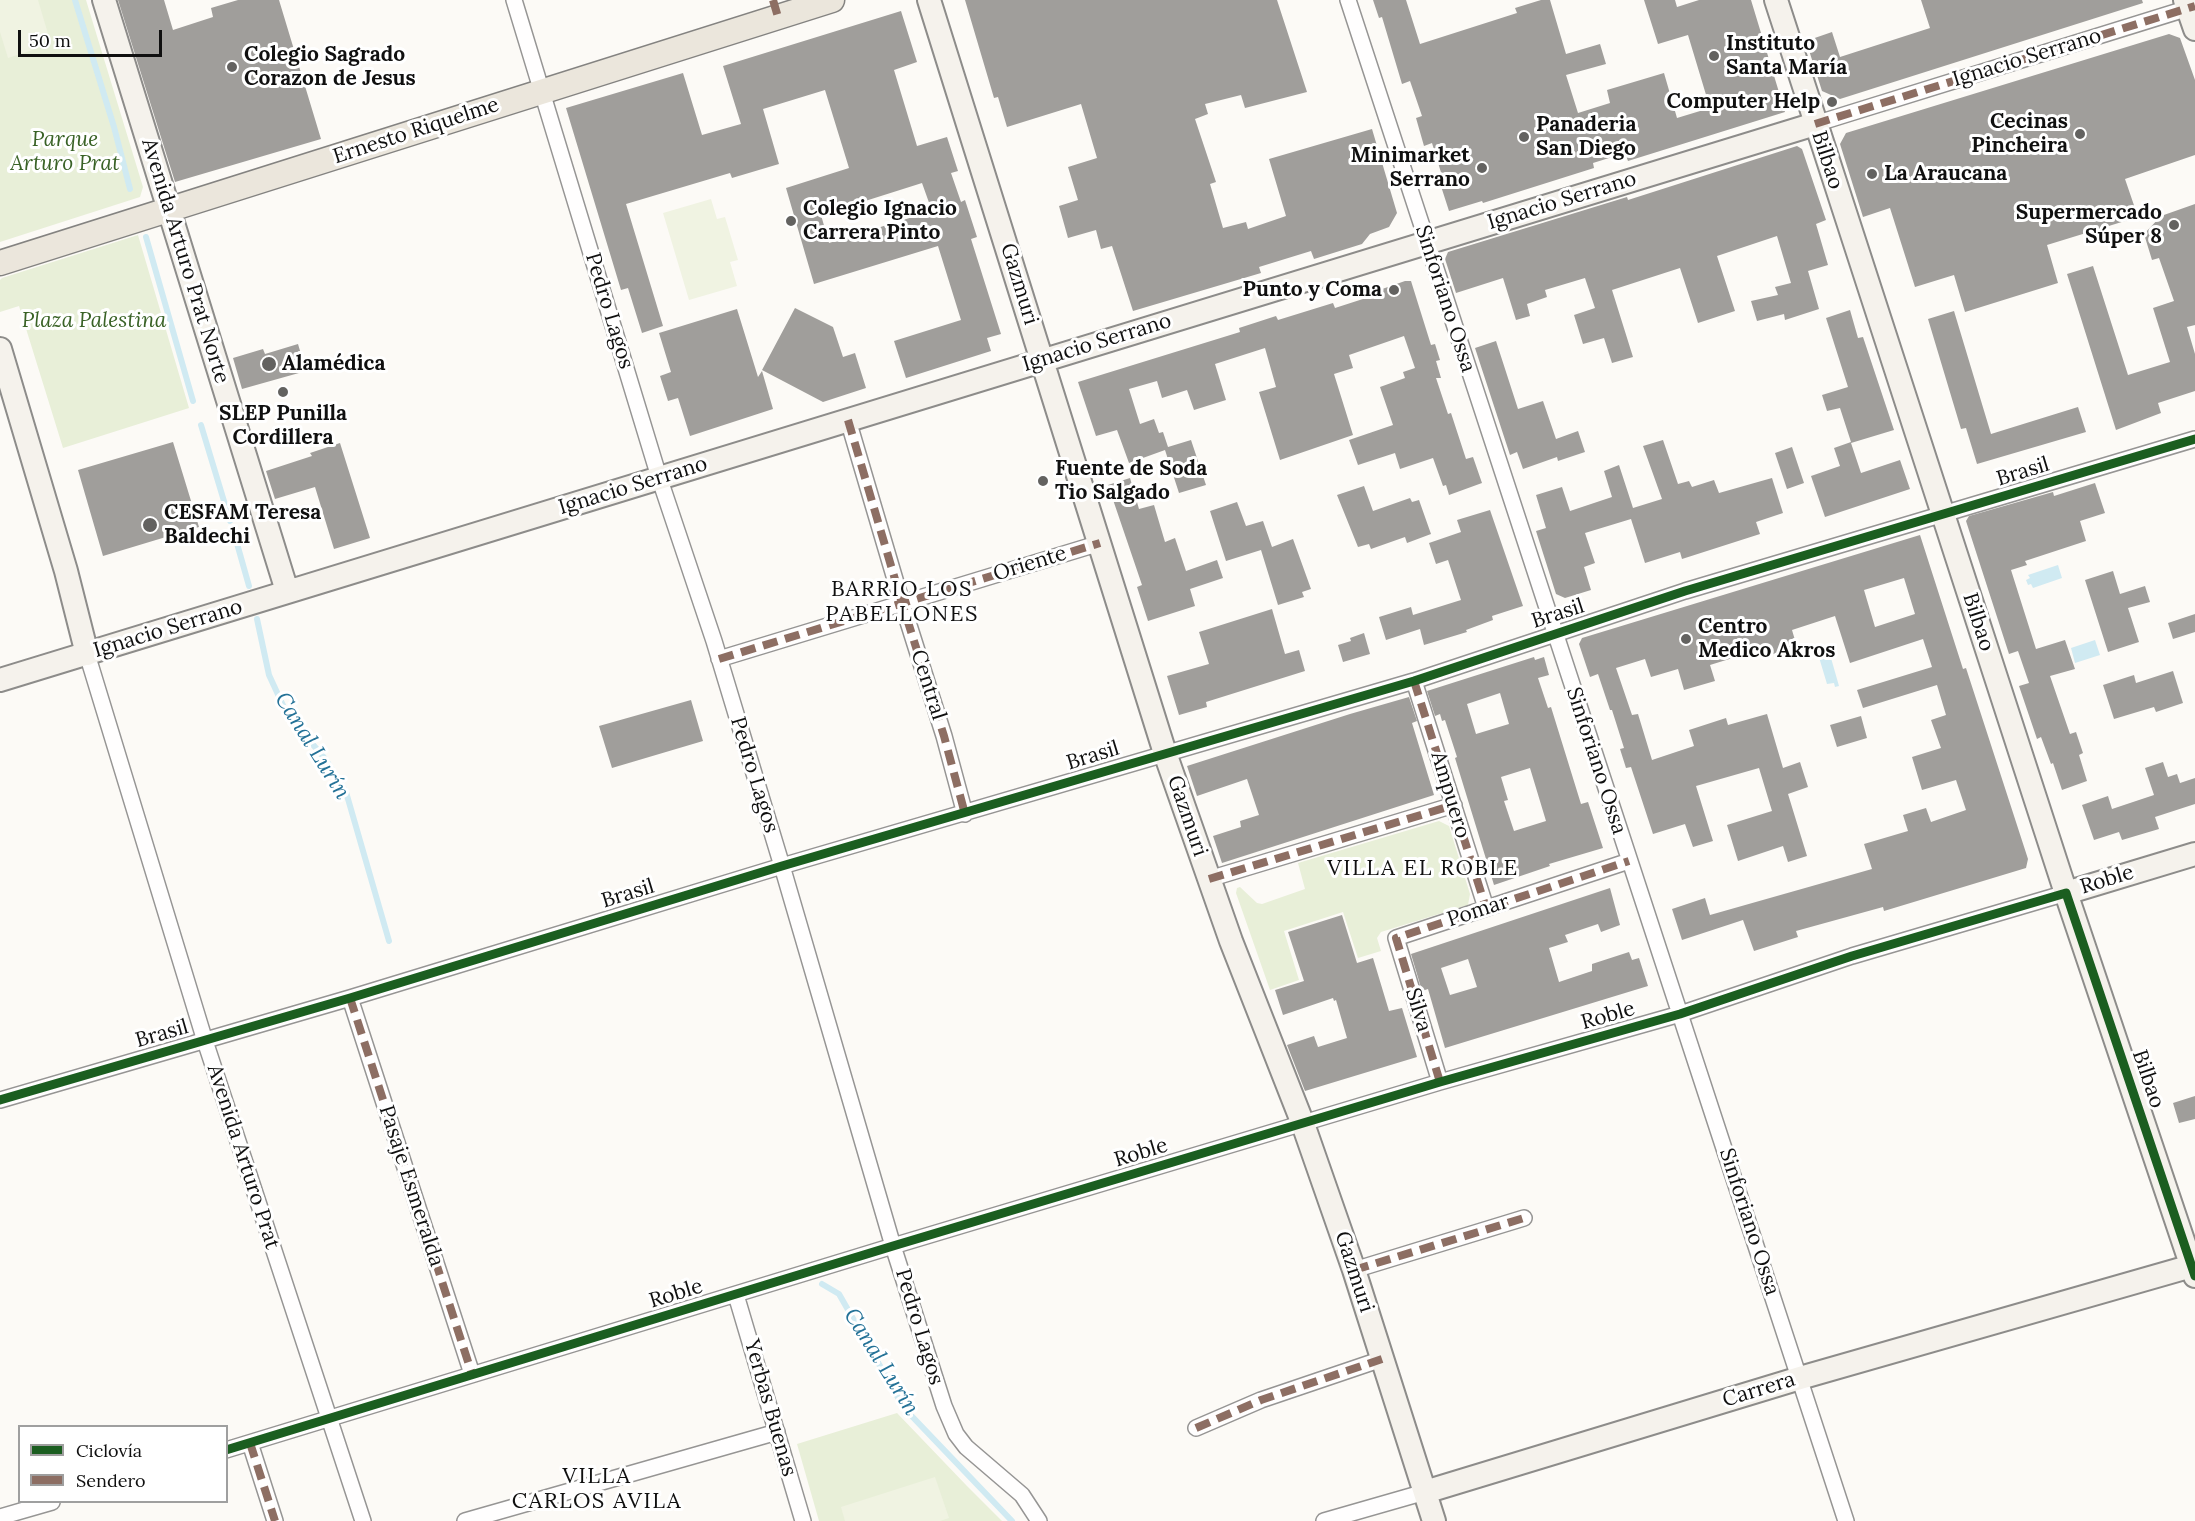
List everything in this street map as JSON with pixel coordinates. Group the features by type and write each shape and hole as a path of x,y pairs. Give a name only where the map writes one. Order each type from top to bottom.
{"main road":[{"name":"Avenida Arturo Prat Norte","path":"104,0 287,591"},
{"name":"Ernesto Riquelme","path":"0,263 543,92 775,9 832,0"},
{"name":"Gazmuri","path":"929,0 1165,753 1231,941 1304,1124 1354,1270 1434,1521"},
{"name":"Bilbao","path":"1776,0 2066,892 2194,1269"},
{"name":"Ignacio Serrano","path":"0,681 287,591 1815,124"},
{"path":"0,349 66,571 87,654"},
{"name":"Roble","path":"2066,892 2195,854"},
{"name":"Carrera","path":"1425,1492 1800,1378 2194,1269"}],"street":[{"name":"Pedro Lagos","path":"514,0 659,477 719,658 893,1246 944,1406 956,1434 1022,1495 1039,1521"},
{"name":"Sinforiano Ossa","path":"1348,0 1846,1521"},
{"name":"Ignacio Serrano","path":"1815,124 2191,11"},
{"name":"Central","path":"848,420 944,736 965,814"},
{"name":"Brasil","path":"0,1100 350,998 782,866 1414,681 1685,591 2195,439"},
{"name":"Oriente","path":"719,658 1101,543"},
{"name":"Avenida Arturo Prat","path":"87,654 205,1041 363,1521"},
{"name":"Ampuero","path":"1414,681 1486,908"},
{"path":"1209,879 1454,806"},
{"name":"Pomar","path":"1396,938 1629,861"},
{"name":"Roble","path":"228,1448 1440,1082 1680,1014 1852,956 2066,892"},
{"name":"Silva","path":"1396,938 1440,1082"},
{"name":"Pasaje Esmeralda","path":"350,998 472,1374"},
{"path":"1354,1270 1524,1218"},
{"name":"Yerbas Buenas","path":"736,1295 803,1521"},
{"path":"1196,1428 1261,1400 1382,1359"},
{"path":"465,1521 777,1432"},
{"path":"250,1443 275,1521"},
{"name":"Carrera","path":"1324,1521 1425,1492"},
{"path":"0,1517 49,1503"}],"green space":[{"name":"Parque Arturo Prat","path":"0,0 86,0 143,187 140,197 0,242"},
{"path":"0,0 38,0 51,44 8,58 0,32"},
{"path":"711,199 717,219 725,217 738,260 730,262 737,286 689,300 663,213"},
{"name":"Plaza Palestina","path":"138,235 189,408 63,448 19,306 0,312 0,280"},
{"path":"1439,821 1449,826 1470,894 1468,905 1381,932 1377,938 1381,951 1358,958 1343,912 1284,931 1299,980 1270,990 1236,893 1237,888 1240,887 1257,903 1262,904 1305,889 1298,863"},
{"path":"897,1413 1002,1521 819,1521 797,1444"},
{"path":"935,1477 949,1518 940,1521 845,1521 841,1507"}],"water":[{"path":"2058,565 2062,578 2033,588 2031,584 2028,585 2026,580 2030,578 2028,575"},
{"path":"2095,640 2100,655 2075,663 2071,648"},
{"path":"1829,651 1839,686 1835,687 1834,683 1827,684 1818,654"}],"building":[{"name":"Colegio Sagrado Corazon de Jesus","path":"118,0 164,0 173,30 213,17 211,8 238,0 279,0 321,139 175,182"},
{"path":"965,0 1277,0 1307,92 1245,108 1241,95 1205,104 1208,114 1195,119 1216,182 1210,184 1223,228 1246,222 1248,229 1286,216 1269,159 1372,129 1397,213 1389,227 1370,234 1362,244 1314,259 1311,251 1259,267 1261,273 1133,311 1112,246 1101,249 1096,230 1068,238 1059,206 1078,200 1068,167 1097,158 1081,104 1007,127 998,97 994,98"},
{"path":"1373,0 1406,0 1420,44 1517,13 1515,8 1541,0 1550,0 1566,54 1600,44 1606,64 1566,75 1578,113 1610,103 1607,90 1664,73 1677,118 1710,108 1688,35 1658,44 1644,0 1675,0 1677,7 1699,0 1751,0 1785,112 1628,161 1625,153 1593,163 1594,168 1483,203 1482,201 1449,211 1439,180 1443,179 1432,143 1424,146 1416,118 1422,116 1410,81 1402,84 1382,17 1379,18"},
{"path":"1921,0 2142,0 2143,3 1840,99 1822,91 1806,41 1832,32 1840,57 1930,28"},
{"path":"901,11 917,62 894,70 917,146 947,137 958,171 951,173 961,202 965,200 977,237 971,239 1001,334 987,338 991,351 906,378 894,341 961,320 938,246 814,284 786,188 849,168 825,90 763,109 779,164 732,178 730,173 626,204 663,326 642,333 628,288 621,290 566,108 683,73 702,135 741,124 723,66","holes":["922,183 932,211 829,243 821,215"]},
{"path":"2169,34 2180,38 2195,80 2195,155 2125,179 2138,217 2047,245 2058,283 1965,312 1954,275 1915,287 1890,208 1863,217 1840,144 1846,133"},
{"path":"1797,146 1802,149 1826,220 1816,224 1828,265 1808,271 1819,309 1785,320 1784,314 1757,321 1751,301 1778,295 1775,287 1791,283 1777,236 1717,256 1735,311 1698,323 1680,268 1612,290 1633,357 1612,363 1604,338 1583,344 1574,315 1595,308 1585,278 1545,290 1547,297 1527,304 1530,316 1516,320 1503,278 1456,293 1445,259 1448,252 1627,197 1628,200"},
{"path":"2195,204 2195,325 2187,327 2195,354 2195,391 2158,403 2161,413 2116,430 2067,274 2093,266 2128,375 2170,362 2153,308 2174,301 2159,258 2152,260 2144,234 2161,216"},
{"path":"1411,281 1431,345 1435,344 1440,360 1436,361 1441,378 1436,378 1448,414 1451,413 1466,459 1473,457 1482,483 1449,495 1446,485 1443,486 1433,458 1400,469 1395,453 1358,465 1349,440 1393,425 1380,387 1405,378 1403,372 1415,368 1404,336 1349,355 1353,368 1334,374 1353,435 1280,460 1259,392 1276,387 1265,348 1215,364 1226,400 1194,410 1187,390 1162,398 1157,381 1129,389 1140,424 1154,419 1159,433 1163,432 1168,447 1191,440 1206,485 1179,493 1165,450 1129,463 1117,430 1096,436 1078,382 1240,332 1239,328 1276,316 1278,320 1333,303 1335,308 1366,298 1365,295"},
{"path":"795,308 833,327 843,357 855,353 866,388 823,402 762,370"},
{"path":"737,309 758,377 762,371 773,409 690,436 678,398 668,401 660,376 671,372 659,333"},
{"path":"1850,310 1858,338 1863,337 1894,430 1851,443 1861,473 1900,460 1910,489 1825,517 1811,476 1840,466 1834,448 1851,442 1840,408 1827,411 1822,395 1848,387 1826,318"},
{"path":"1954,311 1991,434 2078,407 2086,432 1977,464 1966,428 1961,429 1928,319"},
{"path":"1496,341 1518,409 1543,401 1556,439 1578,431 1585,452 1558,461 1557,457 1523,469 1517,452 1510,455 1475,348"},
{"name":"Alamédica","path":"298,344 306,371 242,389 233,358 263,349 265,354"},
{"path":"1663,440 1678,484 1689,481 1692,487 1714,480 1719,493 1772,478 1783,513 1756,522 1760,534 1682,559 1680,552 1645,563 1631,519 1585,533 1595,563 1584,567 1591,590 1565,598 1556,594 1536,531 1546,528 1536,495 1562,487 1570,511 1612,497 1604,471 1619,465 1633,508 1662,499 1643,446"},
{"path":"173,442 199,527 103,556 78,470"},
{"path":"340,443 370,538 334,549 315,487 275,499 266,471 312,456 310,453"},
{"path":"1792,447 1804,483 1787,489 1775,453"},
{"path":"1130,478 1139,509 1154,505 1165,542 1175,538 1186,571 1217,560 1223,578 1190,589 1195,606 1148,621 1137,587 1142,585 1108,485"},
{"path":"2095,483 2105,513 2080,521 2086,541 2025,561 2027,565 2011,570 2036,649 2065,640 2075,669 2050,676 2070,734 2076,732 2083,753 2079,755 2087,781 2062,790 2041,737 2037,739 2019,686 2029,683 2018,651 2009,654 1966,521 1969,516 2053,492 2054,496"},
{"path":"1364,486 1373,511 1410,498 1412,502 1419,500 1431,534 1407,543 1405,537 1371,549 1369,544 1358,547 1337,495"},
{"path":"1237,502 1246,526 1263,521 1272,547 1293,539 1311,589 1302,592 1304,597 1278,605 1261,550 1226,561 1210,511"},
{"path":"1490,510 1523,606 1492,616 1493,620 1466,630 1467,632 1424,645 1420,629 1386,640 1379,617 1411,607 1413,615 1461,600 1448,560 1436,564 1429,543 1461,532 1457,520"},
{"path":"1920,535 2028,859 2026,868 1884,911 1883,907 1796,931 1798,937 1754,951 1743,920 1682,940 1672,909 1705,898 1710,915 1872,869 1864,844 1908,831 1903,815 1926,808 1931,822 1966,810 1956,780 1922,790 1912,757 1941,748 1931,720 1946,715 1937,685 1863,708 1857,690 1932,667 1923,639 1850,663 1835,616 1792,630 1797,647 1767,656 1765,648 1710,665 1715,681 1684,690 1678,669 1651,677 1645,659 1616,668 1632,715 1638,714 1652,760 1694,746 1689,730 1726,718 1728,725 1767,714 1783,768 1800,762 1808,787 1788,794 1807,856 1788,862 1783,846 1738,861 1727,825 1772,811 1759,768 1696,786 1713,841 1693,847 1685,824 1653,834 1631,767 1626,768 1620,749 1624,748 1598,674 1590,677 1579,644 1582,638","holes":["1904,578 1915,614 1875,627 1864,590"]},
{"path":"2113,571 2120,594 2145,586 2150,602 2128,608 2139,642 2108,652 2085,580"},
{"path":"1272,609 1285,654 1299,650 1305,671 1206,702 1207,707 1179,715 1167,676 1209,664 1199,632"},
{"path":"2195,614 2195,632 2173,639 2168,623"},
{"path":"1364,633 1370,654 1343,662 1338,645 1351,641 1350,638"},
{"path":"1534,657 1535,660 1544,657 1549,675 1538,678 1548,708 1551,707 1581,804 1588,802 1603,848 1549,864 1550,866 1494,885 1445,720 1442,721 1440,714 1435,716 1427,691","holes":["1500,693 1509,724 1476,734 1467,704","1530,768 1546,821 1514,831 1504,801 1508,800 1501,777"]},
{"path":"2173,671 2183,703 2156,712 2154,707 2114,719 2103,685 2134,675 2136,683"},
{"path":"1409,697 1417,721 1412,723 1434,795 1222,863 1213,836 1241,827 1240,821 1259,815 1247,779 1197,796 1187,766"},
{"path":"691,700 703,741 612,768 599,726"},
{"path":"1861,716 1867,738 1837,747 1830,725"},
{"path":"2163,762 2168,777 2177,774 2180,783 2195,778 2195,804 2155,817 2159,829 2122,840 2119,832 2094,840 2082,805 2108,796 2112,809 2154,795 2145,768"},
{"path":"1610,888 1620,925 1601,932 1598,924 1565,935 1568,942 1549,948 1559,982 1592,971 1592,964 1629,952 1632,960 1639,958 1648,986 1445,1048 1428,989 1422,991 1411,954","holes":["1468,959 1477,987 1450,995 1441,968"]},
{"path":"1342,915 1357,963 1373,958 1389,1011 1402,1008 1417,1057 1305,1091 1287,1045 1314,1036 1318,1047 1347,1038 1336,1000 1334,1001 1333,998 1283,1015 1275,990 1304,981 1288,932"},
{"path":"2195,1096 2195,1119 2179,1123 2173,1103"}],"waterway":[{"name":"Canal Lurín","path":"75,0 114,127 130,189"},
{"name":"Canal Lurín","path":"146,237 193,401"},
{"name":"Canal Lurín","path":"201,425 230,521"},
{"name":"Canal Lurín","path":"236,540 249,586"},
{"name":"Canal Lurín","path":"257,619 269,675 287,714 326,760 346,792 389,941"},
{"name":"Canal Lurín","path":"822,1284 839,1294 904,1408 1012,1521"}],"marked path":[{"path":"773,0 778,17"},
{"path":"1815,124 2195,6"},
{"path":"848,420 944,736 965,814"},
{"path":"719,659 1100,543"},
{"path":"1414,681 1486,908"},
{"path":"1209,879 1454,805"},
{"path":"1440,1082 1396,938 1629,861"},
{"path":"350,998 472,1374"},
{"path":"1354,1270 1524,1218"},
{"path":"1196,1428 1261,1400 1382,1359"},
{"path":"250,1443 275,1521"}],"cycle path":[{"path":"0,1100 350,998 782,866 1414,681 1685,591 2195,439"},
{"path":"228,1449 893,1246 1440,1082 1680,1014 1852,956 2066,893 2195,1276"}],"place":[{"name":"Instituto Santa María","path":"1714,56"},
{"name":"Colegio Sagrado Corazon de Jesus","path":"232,67"},
{"name":"Computer Help","path":"1832,102"},
{"name":"Cecinas Pincheira","path":"2080,134"},
{"name":"Panaderia San Diego","path":"1524,137"},
{"name":"Minimarket Serrano","path":"1482,168"},
{"name":"La Araucana","path":"1872,174"},
{"name":"Colegio Ignacio Carrera Pinto","path":"791,221"},
{"name":"Supermercado Súper 8","path":"2174,225"},
{"name":"Punto y Coma","path":"1394,290"},
{"name":"Alamédica","path":"269,364"},
{"name":"SLEP Punilla Cordillera","path":"283,392"},
{"name":"Fuente de Soda Tio Salgado","path":"1043,481"},
{"name":"CESFAM Teresa Baldechi","path":"150,525"},
{"name":"Centro Medico Akros","path":"1686,639"}],"district":[{"name":"BARRIO LOS PABELLONES","path":"902,602"},
{"name":"VILLA EL ROBLE","path":"1423,869"},
{"name":"VILLA CARLOS AVILA","path":"597,1490"}]}
